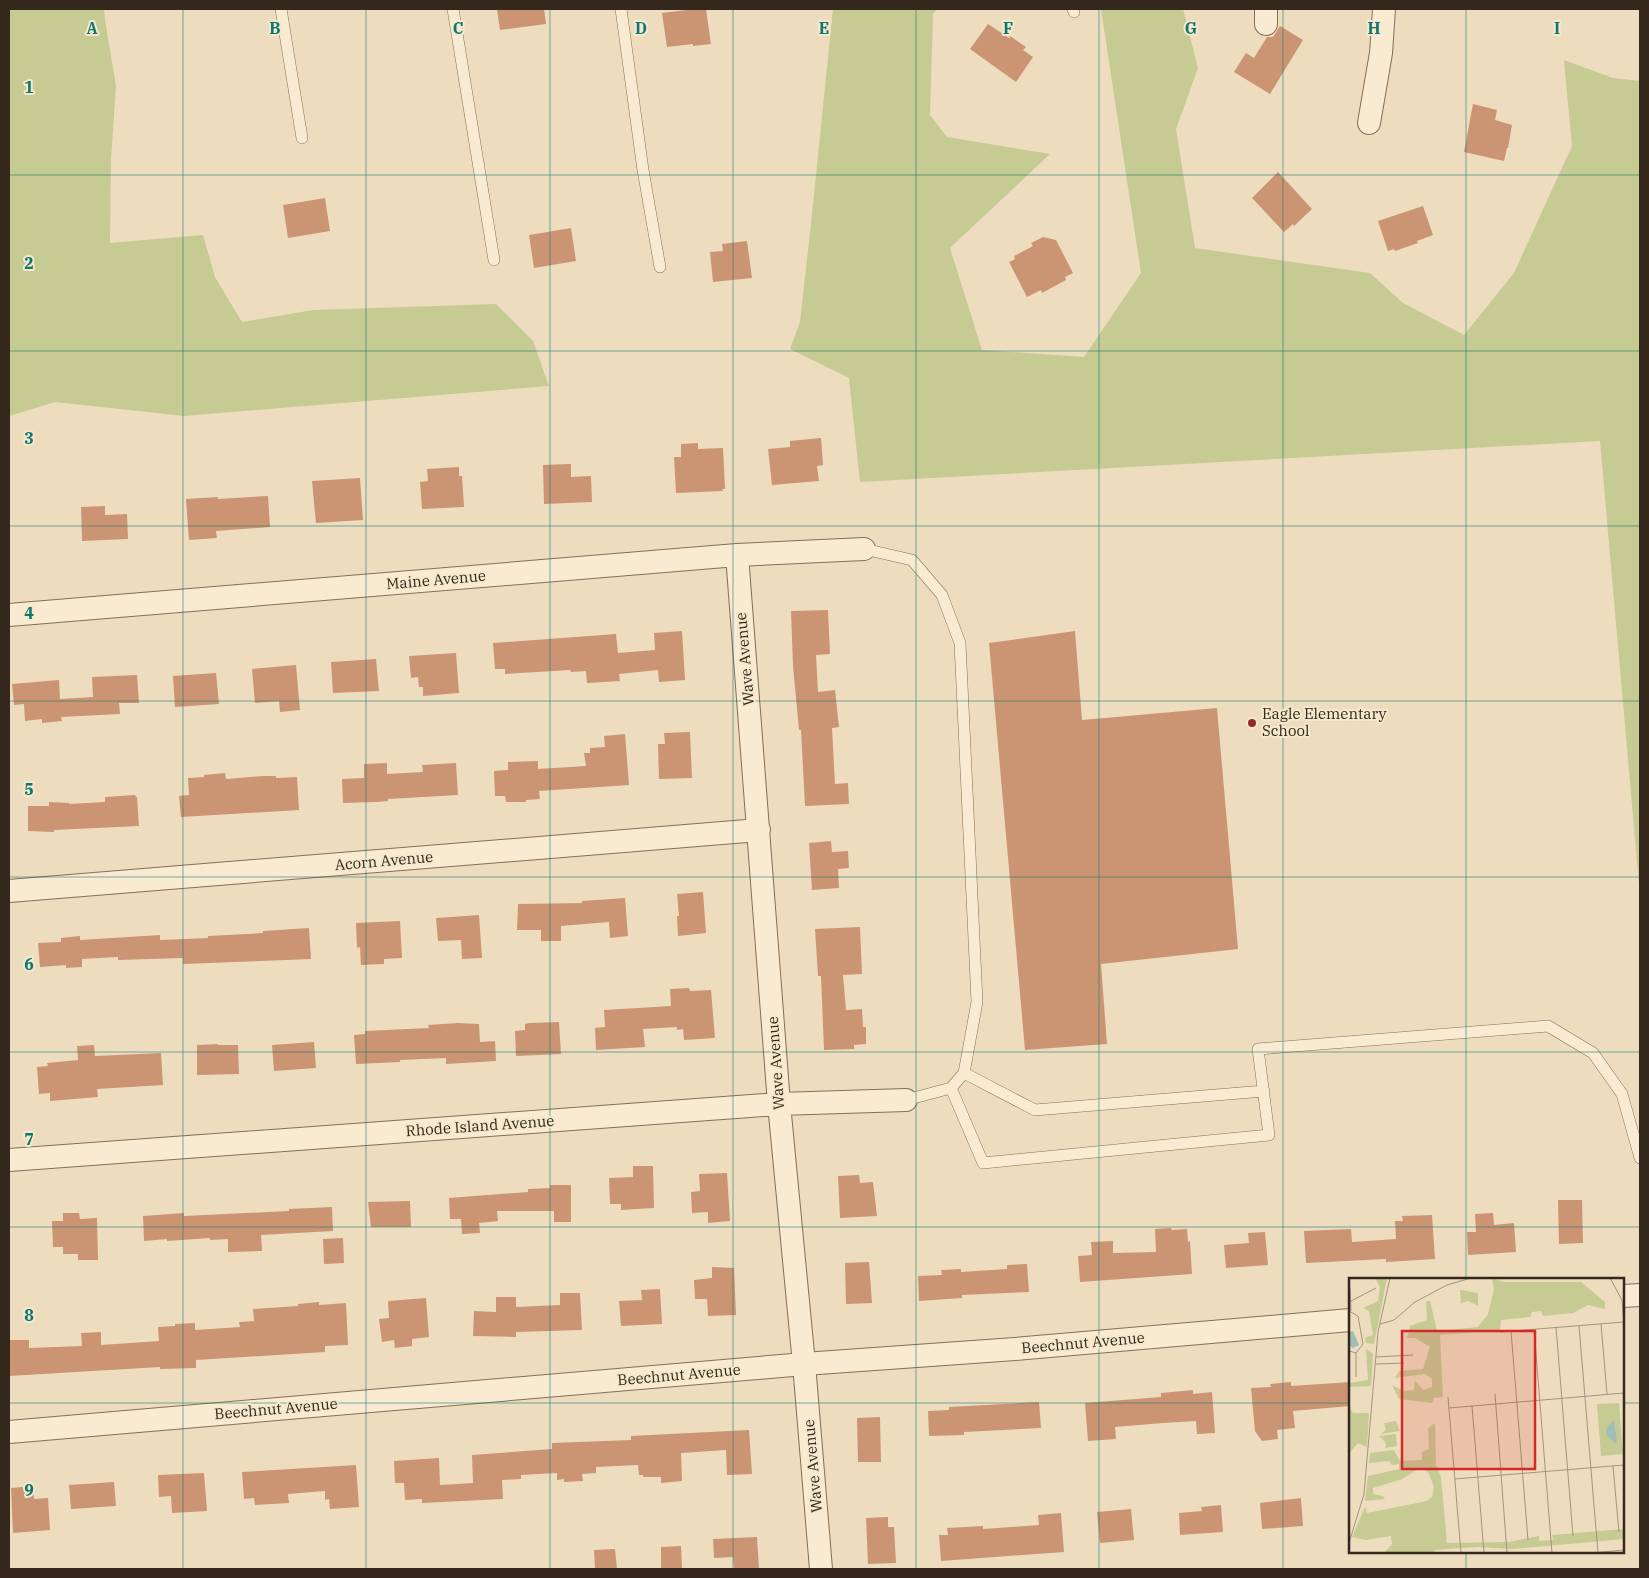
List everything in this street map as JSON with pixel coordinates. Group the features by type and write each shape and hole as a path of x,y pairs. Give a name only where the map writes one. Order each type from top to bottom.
{"street":[{"path":"1369,123 1381,53 1384,9"},
{"name":"Maine Avenue","path":"9,615 737,555 864,549"},
{"name":"Wave Avenue","path":"737,555 779,1104 804,1364 821,1569"},
{"name":"Acorn Avenue","path":"9,892 759,830"},
{"name":"Rhode Island Avenue","path":"9,1160 779,1104 906,1100"},
{"path":"1624,1296 1640,1295"},
{"name":"Beechnut Avenue","path":"9,1432 804,1364 1015,1349 1349,1320"}],"lane":[{"path":"281,9 302,138"},
{"path":"453,9 494,260"},
{"path":"621,9 643,170 660,267"},
{"path":"864,549 912,560 942,596 960,643 977,1002 964,1073 951,1088 983,1163 1269,1134 1258,1049 1548,1026 1592,1053 1622,1094 1640,1158"},
{"path":"964,1073 1035,1110 1264,1091"},
{"name":"Rhode Island Avenue","path":"906,1100 951,1088"}],"green space":[{"path":"9,9 104,9 116,86 111,159 110,243 203,235 215,277 242,322 313,310 496,304 533,341 549,386 184,416 55,402 9,416"},
{"path":"833,9 937,9 933,14 930,115 947,137 1050,154 950,248 982,350 1084,357 1141,273 1101,9 1183,9 1198,68 1176,129 1195,248 1370,273 1403,303 1464,335 1514,273 1572,146 1564,60 1613,78 1640,81 1640,896 1600,441 860,482 849,378 790,349 800,322"}],"building":[{"path":"497,9 544,9 546,24 500,30"},
{"path":"706,9 711,44 667,47 662,13"},
{"path":"988,24 1026,47 1023,50 1033,57 1016,82 970,49"},
{"path":"1280,26 1303,40 1270,94 1234,72 1246,53 1254,58 1267,37 1273,37"},
{"path":"1473,104 1497,110 1495,120 1512,125 1504,161 1464,152"},
{"path":"1278,172 1312,209 1294,226 1293,224 1284,232 1252,198"},
{"path":"325,198 330,231 288,238 283,205"},
{"path":"1423,206 1433,235 1417,241 1418,243 1395,251 1394,249 1388,251 1378,221"},
{"path":"571,228 576,261 534,268 529,235"},
{"path":"1043,237 1056,240 1073,273 1065,277 1066,280 1042,293 1041,290 1027,297 1009,262 1015,259 1014,256 1033,246 1031,243"},
{"path":"747,241 752,278 713,282 710,252 723,251 722,244"},
{"path":"821,438 823,465 817,466 819,481 772,485 768,449 790,447 790,441"},
{"path":"698,443 698,449 723,448 725,489 722,489 723,491 676,493 674,457 681,457 681,444"},
{"path":"571,464 571,477 591,476 592,502 544,504 543,465"},
{"path":"459,467 459,476 462,476 464,507 422,509 420,482 428,481 427,469"},
{"path":"360,478 363,520 316,523 312,481"},
{"path":"268,496 270,527 216,531 217,538 189,540 186,499"},
{"path":"105,506 105,515 127,514 128,539 82,541 81,507"},
{"path":"828,610 830,654 816,655 818,692 835,690 839,727 832,728 835,784 848,783 849,804 805,806 801,730 799,730 793,666 791,611"},
{"path":"682,631 685,680 659,682 658,670 619,674 620,681 587,683 586,671 571,672 570,670 505,674 505,669 495,669 493,643 616,634 618,653 655,650 654,633"},
{"path":"1075,631 1082,720 1217,708 1238,949 1101,964 1107,1044 1025,1050 989,643"},
{"path":"456,653 459,693 423,696 423,687 419,687 418,677 411,678 409,656"},
{"path":"376,659 379,691 333,693 331,662"},
{"path":"296,665 300,710 280,712 279,701 255,703 252,669"},
{"path":"216,673 219,704 175,707 173,676"},
{"path":"137,675 139,703 119,703 120,714 61,717 62,721 42,723 42,719 25,721 24,704 14,705 12,684 59,680 60,699 93,697 92,677"},
{"path":"690,732 692,778 659,779 658,744 665,744 664,733"},
{"path":"625,734 629,785 539,791 540,799 526,800 526,802 506,802 505,796 495,796 494,771 508,770 508,762 538,761 538,769 586,766 584,753 590,753 590,748 605,747 604,736"},
{"path":"387,763 387,774 423,772 422,765 456,763 458,795 343,803 342,779 364,778 364,764"},
{"path":"225,773 226,779 263,776 276,776 276,778 297,777 299,810 181,817 179,796 189,795 188,778"},
{"path":"135,795 137,797 139,826 54,830 54,832 28,831 28,806 49,806 49,802 69,804 105,802 105,797"},
{"path":"831,841 832,852 848,851 849,868 838,869 839,888 812,890 809,843"},
{"path":"703,892 706,933 678,936 677,894"},
{"path":"625,898 628,936 610,938 609,922 561,926 561,941 541,941 541,930 517,930 518,904 582,903 582,901"},
{"path":"479,915 482,958 462,959 461,940 438,941 436,918"},
{"path":"400,921 402,958 384,959 384,964 361,965 360,947 357,948 356,923"},
{"path":"860,927 862,974 843,975 846,1010 862,1009 863,1027 866,1027 866,1044 854,1045 854,1049 824,1050 821,976 818,976 815,929"},
{"path":"309,928 311,959 183,964 183,958 118,960 118,957 82,959 82,967 66,968 66,965 40,967 38,943 61,942 61,938 80,936 80,940 160,935 160,940 208,938 208,936"},
{"path":"689,988 690,991 711,990 715,1038 684,1040 683,1029 677,1030 677,1027 643,1029 645,1047 596,1050 595,1028 605,1027 604,1010 671,1006 670,989"},
{"path":"559,1022 561,1054 516,1056 515,1031 525,1030 525,1024 529,1023"},
{"path":"479,1024 480,1042 495,1041 496,1061 446,1064 446,1058 356,1064 354,1035 365,1034 365,1031 429,1028 428,1025"},
{"path":"314,1042 316,1068 274,1071 272,1045"},
{"path":"94,1045 95,1056 161,1053 163,1085 97,1089 98,1097 50,1101 50,1093 39,1094 37,1067 48,1066 47,1063 78,1060 77,1046"},
{"path":"197,1045 238,1045 239,1074 197,1075"},
{"path":"633,1166 653,1166 654,1208 621,1210 621,1204 610,1204 609,1178 633,1177"},
{"path":"727,1173 730,1221 708,1223 708,1212 692,1213 691,1192 700,1191 699,1174"},
{"path":"859,1175 860,1183 873,1182 877,1216 840,1218 838,1176"},
{"path":"550,1185 571,1185 571,1222 554,1222 554,1211 497,1211 498,1221 479,1223 480,1233 462,1234 461,1219 450,1219 449,1198 528,1192 528,1189 550,1188"},
{"path":"1558,1200 1582,1200 1583,1243 1559,1244"},
{"path":"410,1201 411,1227 371,1227 368,1202"},
{"path":"332,1207 333,1231 261,1235 262,1251 228,1252 228,1239 144,1241 143,1216 184,1213 184,1216 289,1211 289,1209"},
{"path":"63,1213 79,1213 80,1219 97,1218 98,1260 78,1260 78,1254 63,1254 63,1247 53,1247 52,1221 63,1221"},
{"path":"1493,1213 1494,1225 1514,1223 1516,1252 1468,1255 1467,1232 1476,1232 1475,1214"},
{"path":"1432,1215 1435,1259 1386,1262 1386,1259 1306,1263 1304,1231 1351,1229 1352,1242 1396,1239 1395,1221 1403,1221 1402,1216"},
{"path":"1171,1228 1172,1230 1187,1229 1188,1242 1190,1241 1192,1274 1080,1282 1078,1256 1092,1255 1091,1242 1113,1241 1113,1253 1156,1252 1155,1229"},
{"path":"1265,1232 1268,1265 1226,1268 1224,1245 1249,1243 1248,1233"},
{"path":"343,1238 344,1263 324,1264 323,1239"},
{"path":"869,1262 872,1303 846,1304 845,1263"},
{"path":"1027,1264 1029,1292 962,1295 962,1298 919,1301 918,1276 942,1275 941,1270 961,1269 961,1272 1007,1269 1007,1265"},
{"path":"712,1267 734,1268 736,1315 708,1316 707,1299 695,1299 694,1280 712,1278"},
{"path":"660,1289 662,1324 621,1326 619,1301 642,1300 641,1290"},
{"path":"560,1293 580,1293 582,1330 516,1332 516,1337 473,1336 474,1311 496,1312 496,1297 516,1297 516,1307 560,1305"},
{"path":"426,1298 429,1337 412,1339 412,1346 395,1348 394,1340 382,1342 379,1319 389,1318 388,1301"},
{"path":"319,1302 319,1305 346,1303 348,1345 325,1346 325,1352 196,1360 196,1368 160,1369 160,1367 9,1376 9,1340 29,1340 29,1348 82,1346 81,1333 101,1332 101,1345 159,1341 158,1327 195,1323 195,1330 240,1327 239,1322 254,1321 253,1309 298,1306 298,1304"},
{"path":"1291,1382 1291,1386 1349,1382 1349,1406 1293,1411 1295,1428 1277,1430 1278,1439 1262,1441 1255,1431 1251,1388 1271,1387 1270,1384"},
{"path":"1193,1390 1193,1394 1212,1392 1215,1433 1197,1434 1196,1421 1163,1423 1115,1427 1116,1439 1088,1441 1085,1403 1161,1397 1161,1393"},
{"path":"1039,1402 1041,1428 929,1436 928,1411 949,1410 949,1407"},
{"path":"880,1417 881,1462 858,1462 857,1418"},
{"path":"749,1430 752,1474 727,1475 726,1450 681,1453 682,1481 661,1483 661,1477 643,1477 643,1475 639,1475 638,1465 596,1467 596,1473 582,1474 583,1481 564,1482 564,1479 557,1480 557,1473 521,1475 521,1479 502,1480 503,1499 422,1503 422,1499 405,1500 404,1483 395,1483 394,1461 439,1458 440,1485 473,1483 472,1455 552,1449 552,1443 631,1440 631,1436"},
{"path":"356,1465 359,1507 330,1509 329,1499 325,1500 325,1491 288,1494 289,1503 255,1505 254,1498 244,1499 242,1472"},
{"path":"204,1473 207,1511 172,1513 171,1496 159,1497 158,1475"},
{"path":"114,1482 116,1506 71,1509 69,1485"},
{"path":"33,1486 34,1499 48,1498 50,1530 13,1533 11,1488"},
{"path":"1301,1498 1303,1526 1262,1529 1260,1503"},
{"path":"1221,1505 1223,1532 1180,1535 1179,1513 1202,1511 1201,1507"},
{"path":"1131,1509 1134,1540 1100,1543 1097,1512"},
{"path":"1061,1513 1064,1552 941,1561 939,1535 948,1535 947,1528 983,1526 983,1529 1039,1525 1038,1515"},
{"path":"888,1517 888,1527 894,1527 896,1563 868,1564 866,1518"},
{"path":"757,1537 759,1569 734,1569 733,1557 714,1558 713,1539"},
{"path":"681,1546 682,1569 661,1569 661,1547"},
{"path":"615,1549 617,1569 595,1569 594,1550"}],"place":[{"name":"Eagle Elementary School","path":"1252,723"}]}
